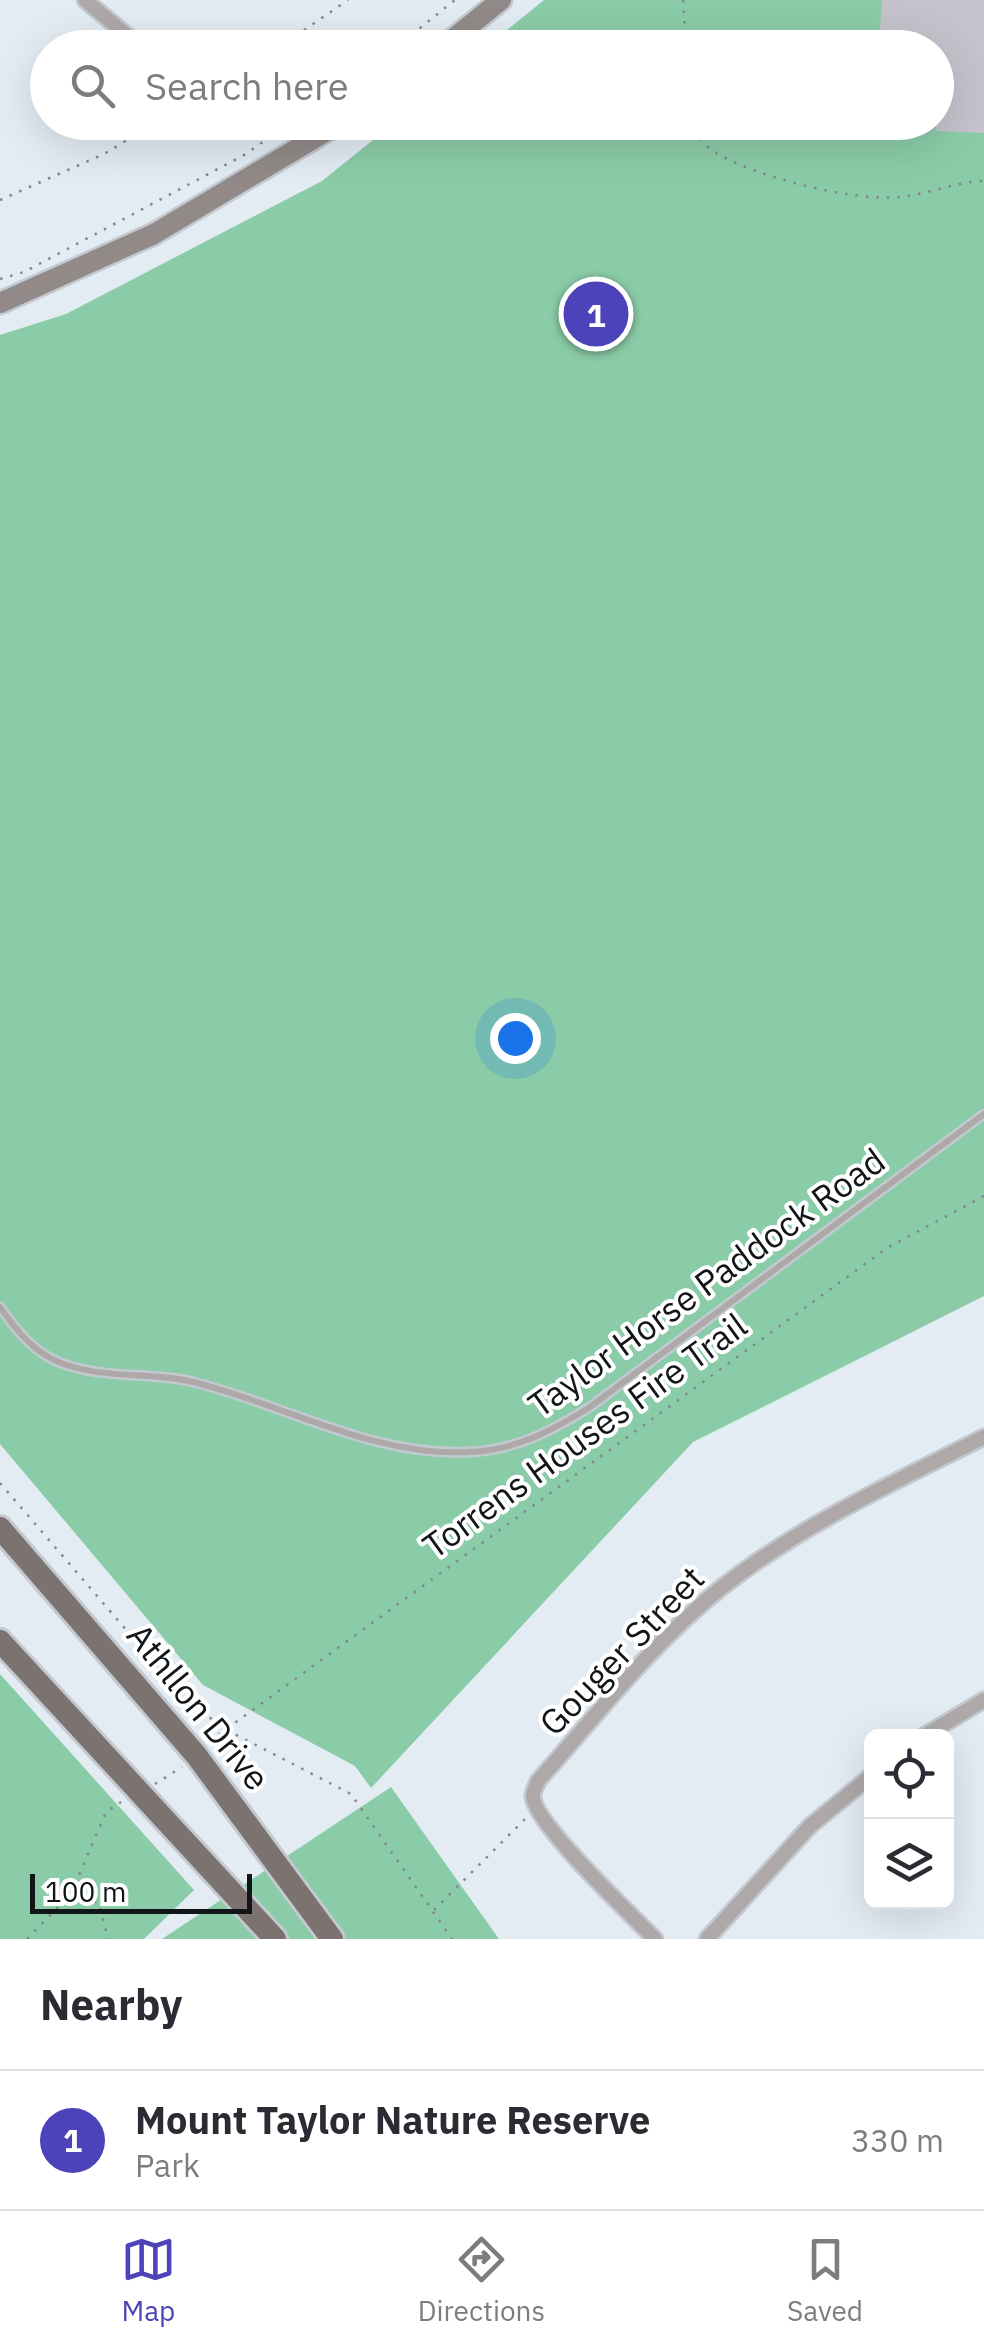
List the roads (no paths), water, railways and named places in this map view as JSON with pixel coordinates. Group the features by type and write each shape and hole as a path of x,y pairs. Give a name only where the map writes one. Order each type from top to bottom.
{"main road":[{"path":"464,30 501,0"},
{"path":"0,304 154,234 312,140"},
{"name":"Athllon Drive","path":"0,1528 196,1755 332,1939"},
{"path":"0,1641 274,1939"}],"street":[{"path":"85,0 121,30"},
{"name":"Gouger Street","path":"655,1939 583,1866 536,1808 532,1797 538,1781 663,1642 718,1590 833,1513 984,1437"},
{"path":"936,1729 984,1700"},
{"path":"707,1939 810,1826 864,1782"}],"lane":[{"name":"Taylor Horse Paddock Road","path":"0,1307 41,1353 81,1370 199,1383 376,1442 442,1452 490,1451 533,1439 590,1407 984,1114"}],"place":[{"name":"Mount Taylor Nature Reserve","path":"596,314"}]}
